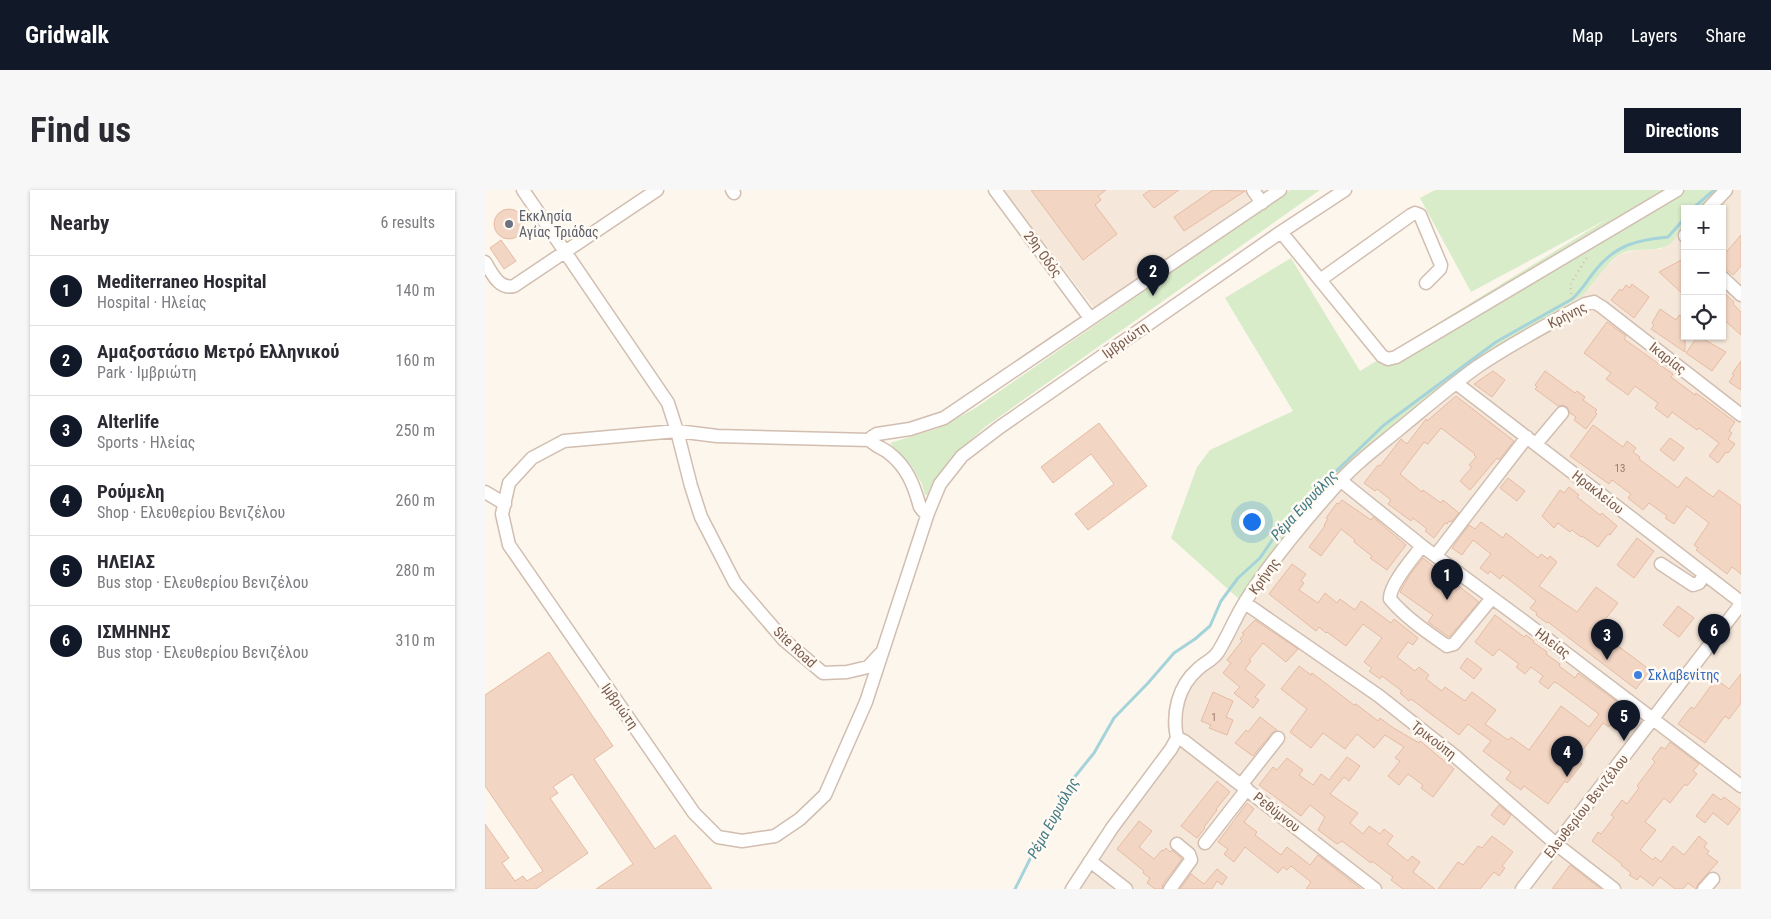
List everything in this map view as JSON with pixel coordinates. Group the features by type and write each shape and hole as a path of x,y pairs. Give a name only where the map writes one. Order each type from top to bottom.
{"street":[{"name":"Site Road","path":"523,190 668,403 691,486 705,525 735,582 784,640 823,673 847,672 868,667 883,650 928,513"},
{"path":"485,262 501,285 510,287 566,252 657,190"},
{"name":"29η Οδός","path":"995,190 1091,318"},
{"path":"1253,190 1262,203"},
{"path":"677,430 717,436 870,440 877,434 910,429 944,418 1279,190"},
{"name":"Ιμβριώτη","path":"928,513 940,484 962,456 1000,427 1281,232 1345,190"},
{"path":"1281,232 1382,356 1388,359 1396,357 1677,190"},
{"path":"1712,205 1725,190"},
{"path":"1321,280 1415,213 1420,215 1441,265 1441,269 1426,283"},
{"path":"1726,281 1741,295"},
{"name":"Κρήνης","path":"1177,738 1175,713 1180,694 1196,670 1214,658 1245,603 1283,549 1340,480 1455,383 1513,344 1578,307 1594,302"},
{"name":"Ικαρίας","path":"1594,302 1741,415"},
{"name":"Ηρακλείου","path":"1455,383 1741,603"},
{"path":"1436,555 1532,441 1561,413"},
{"name":"Ιμβριώτη","path":"677,430 564,441 532,458 509,483 502,514 509,545 694,813 718,837 743,841 775,836 800,819 825,795 866,702 883,650"},
{"path":"870,440 872,444 883,448 906,470 920,507 928,513"},
{"name":"Ηλείας","path":"1340,480 1422,546 1741,786"},
{"path":"485,492 505,504"},
{"path":"1422,546 1389,592 1390,599 1435,638 1447,646 1454,644 1492,598"},
{"path":"1661,564 1693,585 1699,583 1705,574"},
{"name":"Τρικούπη","path":"1245,603 1387,702 1456,757 1556,844 1614,889"},
{"name":"Ελευθερίου Βενιζέλου","path":"1522,889 1741,603"},
{"path":"1073,889 1112,828 1171,749 1177,738"},
{"name":"Ρεθύμνου","path":"1177,738 1184,741 1375,889"},
{"path":"1205,843 1278,738"},
{"path":"1170,889 1191,860 1189,854 1177,844"},
{"path":"1090,861 1126,889"}],"path":[{"path":"1578,307 1571,295 1570,285 1590,253"}],"shaded area":[{"path":"1002,190 1266,190 1094,308"},
{"path":"1718,190 1741,190 1741,889 1063,889 1097,837 1171,743 1167,726 1170,700 1183,680 1217,648 1342,471 1398,421 1449,381 1496,348 1590,288 1602,270 1621,254 1637,250 1661,249 1681,227 1681,340 1726,340 1726,205 1703,205"}],"green space":[{"path":"1290,190 1320,190 985,427 953,458 939,475 927,495 925,495 922,484 911,465 890,443 936,429 974,409"},
{"path":"1435,190 1718,190 1703,205 1681,205 1681,227 1673,242 1659,248 1634,250 1619,255 1608,264 1583,295 1496,348 1449,381 1398,421 1342,471 1240,600 1171,538 1197,467 1210,450 1293,411 1225,298 1291,258 1360,371 1609,218 1471,292 1420,198"}],"building":[{"path":"1031,190 1106,190 1098,196 1101,200 1095,205 1117,234 1083,260"},
{"path":"1150,190 1179,190 1154,208 1143,195"},
{"path":"1213,190 1245,191 1184,231 1174,217"},
{"name":"Εκκλησία Αγίας Τριάδας","path":"509,209 515,210 523,218 523,230 515,238 509,239 503,238 495,230 494,224 495,218 503,210"},
{"path":"1741,235 1741,266 1733,275 1726,269 1726,252"},
{"path":"501,240 516,261 504,269 490,248"},
{"path":"1681,260 1681,292 1659,272"},
{"path":"1632,284 1649,297 1634,318 1611,300 1620,289 1622,291 1626,285 1630,288"},
{"path":"1726,295 1741,312 1741,335 1726,322"},
{"path":"1660,309 1676,320 1679,315 1681,316 1681,340 1685,340 1685,352 1651,329 1654,325 1652,323"},
{"path":"1607,322 1626,336 1624,339 1673,374 1671,377 1735,422 1729,431 1732,433 1728,439 1735,444 1718,463 1709,456 1719,443 1699,428 1697,430 1672,412 1668,418 1655,408 1658,403 1635,386 1628,395 1606,379 1611,373 1584,353"},
{"path":"1695,340 1705,340 1726,352 1712,371 1686,353"},
{"path":"1741,361 1741,390 1729,382"},
{"path":"1493,371 1505,380 1492,397 1474,384"},
{"path":"1545,371 1575,393 1577,391 1585,397 1583,400 1597,410 1595,412 1597,414 1586,429 1574,420 1576,417 1570,413 1567,407 1563,405 1558,406 1535,389 1537,387 1535,385"},
{"path":"1456,396 1514,441 1499,460 1497,458 1470,490 1460,481 1472,467 1469,465 1476,457 1475,454 1441,428 1428,444 1424,442 1400,474 1422,492 1423,490 1441,503 1443,500 1459,513 1451,522 1445,523 1434,538 1425,531 1427,529 1413,518 1411,521 1388,504 1391,500 1377,489 1375,491 1364,483 1401,439 1407,444 1426,419 1427,421"},
{"path":"1099,423 1147,486 1088,530 1075,514 1114,484 1091,454 1053,483 1041,467"},
{"path":"1593,425 1623,447 1627,441 1636,448 1633,452 1640,457 1639,459 1678,488 1686,477 1713,497 1719,490 1741,506 1741,574 1732,567 1727,574 1696,550 1698,548 1694,545 1709,523 1687,506 1674,524 1665,518 1667,516 1649,503 1643,510 1628,498 1631,494 1612,480 1609,484 1570,456"},
{"path":"1670,438 1684,448 1674,461 1660,450"},
{"path":"1508,478 1525,491 1517,501 1500,488"},
{"path":"1569,487 1579,495 1577,497 1600,515 1602,513 1617,526 1598,547 1572,530 1570,532 1558,523 1554,528 1542,516 1560,490 1564,493"},
{"path":"1342,500 1371,520 1373,517 1406,545 1387,570 1370,558 1372,556 1341,529 1321,556 1309,547 1325,526 1328,519 1326,518 1337,503 1339,504"},
{"path":"1481,522 1503,538 1506,533 1538,558 1541,554 1548,559 1550,556 1557,562 1539,586 1577,612 1596,587 1618,603 1597,630 1650,670 1636,689 1548,622 1536,615 1537,613 1530,608 1536,601 1525,592 1503,575 1500,579 1490,571 1488,574 1480,568 1491,554 1473,540 1462,555 1452,548 1469,525 1475,529"},
{"path":"1637,538 1654,551 1634,578 1617,565"},
{"path":"1423,558 1479,602 1449,637 1428,622 1433,615 1400,592 1409,576"},
{"path":"1292,564 1306,574 1301,581 1304,583 1299,590 1318,603 1325,593 1337,603 1340,599 1355,610 1361,601 1391,623 1394,619 1418,638 1413,645 1408,642 1397,657 1415,671 1419,667 1429,675 1426,679 1442,691 1445,687 1465,701 1472,692 1496,710 1485,724 1508,740 1511,737 1529,750 1561,706 1589,727 1599,714 1557,683 1554,682 1548,689 1539,682 1543,676 1531,667 1525,674 1516,667 1519,664 1499,649 1493,656 1475,642 1495,615 1524,637 1526,635 1534,641 1547,652 1546,654 1560,664 1559,666 1575,678 1578,673 1624,707 1609,727 1603,723 1576,759 1582,764 1567,783 1565,781 1548,804 1524,786 1521,790 1506,779 1511,772 1483,751 1491,741 1468,724 1459,735 1411,699 1409,701 1400,693 1402,691 1382,676 1380,679 1369,671 1372,668 1364,662 1382,638 1363,624 1346,646 1319,627 1316,631 1269,594"},
{"path":"1678,606 1694,618 1679,637 1663,625"},
{"path":"1255,620 1298,649 1286,662 1263,643 1249,660 1251,661 1245,669 1265,685 1255,697 1259,700 1253,708 1234,693 1240,687 1223,673 1231,663 1227,660 1242,641 1240,639 1244,634 1242,633"},
{"path":"549,652 613,746 594,759 655,849 675,835 712,889 596,889 633,864 572,774 553,787 558,793 550,798 588,853 536,889 485,889 485,824 509,858 502,863 515,881 523,876 527,881 543,871 485,786 485,695"},
{"path":"1467,658 1482,669 1474,679 1460,668"},
{"path":"1299,666 1311,675 1312,673 1378,721 1380,718 1419,743 1420,741 1454,769 1433,797 1421,788 1423,785 1408,774 1399,785 1388,776 1400,761 1395,758 1404,747 1385,735 1374,748 1357,734 1345,749 1323,733 1311,748 1290,732 1307,709 1281,689"},
{"path":"1741,674 1741,703 1729,719 1725,716 1705,743 1678,724 1691,707 1694,709 1716,679 1729,689"},
{"path":"1213,692 1233,701 1226,717 1233,720 1227,735 1209,728 1211,725 1201,721"},
{"path":"1260,717 1277,730 1272,733 1253,756 1235,743 1246,730 1248,732"},
{"path":"1670,742 1699,764 1693,771 1697,774 1687,786 1685,784 1670,803 1664,798 1645,822 1656,830 1640,850 1653,860 1655,857 1661,862 1673,846 1684,855 1699,836 1707,843 1704,847 1709,851 1707,854 1718,862 1698,884 1696,889 1688,883 1683,889 1675,889 1660,877 1653,886 1640,876 1637,880 1629,875 1631,873 1622,864 1592,841 1598,832 1601,834 1614,817 1611,815 1622,800 1627,804 1639,788 1637,786 1655,762 1652,759 1661,747 1665,749"},
{"path":"1347,757 1360,766 1349,781 1344,777 1330,794 1358,813 1350,823 1363,834 1369,826 1380,834 1384,829 1393,836 1387,844 1408,861 1412,856 1420,862 1413,872 1435,889 1403,889 1391,880 1393,877 1372,861 1371,863 1342,841 1337,844 1318,830 1325,817 1310,805 1301,816 1259,785 1273,767 1277,770 1287,758 1303,770 1299,775 1313,785 1321,774 1329,780"},
{"path":"1217,781 1230,792 1197,838 1181,826"},
{"path":"1713,794 1721,800 1724,797 1740,809 1728,825 1713,813 1705,823 1696,816"},
{"path":"1247,803 1254,809 1244,822 1257,832 1255,835 1281,855 1287,847 1310,865 1318,855 1361,889 1306,889 1311,882 1291,866 1287,870 1283,867 1278,873 1245,847 1234,862 1224,854 1228,849 1218,842"},
{"path":"1499,805 1511,815 1504,825 1491,815"},
{"path":"1139,821 1152,831 1139,847 1154,859 1166,848 1170,852 1172,850 1182,859 1163,884 1162,889 1155,889 1147,883 1150,878 1143,873 1144,871 1117,849"},
{"path":"1492,836 1513,852 1502,866 1505,868 1499,876 1494,872 1480,889 1438,889 1458,862 1463,865 1478,846 1482,848"},
{"path":"1570,865 1601,889 1552,889"},
{"path":"1217,869 1227,877 1222,885 1217,881 1212,889 1180,889 1191,874 1204,884"}],"waterway":[{"name":"Ρέμα Ευρυάλης","path":"1697,205 1714,190"},
{"name":"Ρέμα Ευρυάλης","path":"1015,889 1053,813 1073,779 1094,753 1114,718 1174,653 1210,626 1221,601 1238,578 1260,558 1279,530 1298,508 1384,425 1496,342 1572,299 1602,263 1618,250 1636,242 1668,237 1681,222"}],"place":[{"name":"Εκκλησία Αγίας Τριάδας","path":"509,224"},
{"name":"Αμαξοστάσιο Μετρό Ελληνικού","path":"1153,296"},
{"name":"Mediterraneo Hospital","path":"1447,600"},
{"name":"ΙΣΜΗΝΗΣ","path":"1714,655"},
{"name":"Alterlife","path":"1607,660"},
{"name":"Σκλαβενίτης","path":"1638,675"},
{"name":"ΗΛΕΙΑΣ","path":"1624,741"},
{"name":"Ρούμελη","path":"1567,777"}]}
